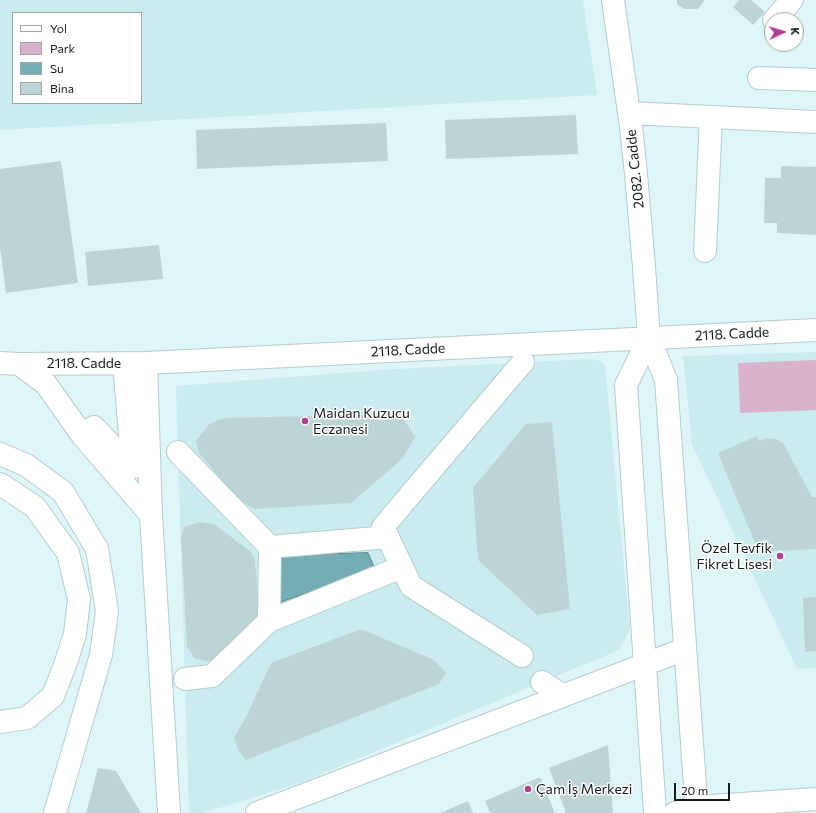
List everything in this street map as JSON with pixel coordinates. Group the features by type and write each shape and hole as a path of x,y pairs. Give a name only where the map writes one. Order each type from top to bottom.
{"street":[{"name":"2082. Cadde","path":"613,0 636,174 649,338"},
{"path":"781,12 792,0"},
{"path":"759,78 816,80"},
{"path":"629,113 816,122"},
{"path":"705,251 711,117"},
{"name":"2118. Cadde","path":"9,363 146,363 816,330"},
{"path":"649,338 666,380 696,810"},
{"path":"649,338 626,385 655,813"},
{"path":"522,656 411,586 384,527 523,362"},
{"path":"9,363 46,384 77,408 112,446 134,467 124,363"},
{"path":"146,363 151,515 169,813"},
{"path":"46,384 82,435 151,515"},
{"path":"178,452 270,547 269,621"},
{"path":"0,454 26,465 62,492 97,549 106,611 101,655 55,813"},
{"path":"0,484 35,507 68,553 79,599 75,634 53,696 27,718 0,722"},
{"path":"270,547 388,537"},
{"path":"185,679 212,676 269,621 402,567"},
{"path":"257,813 685,649"},
{"path":"542,682 563,696"},
{"path":"675,813 816,799"}],"shaded area":[{"path":"0,0 583,0 597,95 0,130"},
{"name":"Özel Tevfik Fikret Lisesi","path":"816,352 816,668 797,669 692,444 683,356"},
{"path":"589,359 601,361 605,366 630,630 619,650 300,783 203,813 189,813 176,386 379,370"}],"green space":[{"path":"816,360 816,410 740,413 738,363"}],"water":[{"path":"368,553 375,569 278,603 279,556"}],"building":[{"path":"677,0 705,0 698,9 684,9 677,4"},
{"path":"739,0 751,0 765,12 753,25 733,7"},
{"path":"576,115 578,154 446,159 445,120"},
{"path":"386,123 388,161 197,169 196,130"},
{"path":"61,161 78,283 6,293 0,247 0,169"},
{"path":"781,166 816,167 816,235 777,233 777,223 764,223 765,178 781,178"},
{"path":"159,245 163,279 88,286 85,252"},
{"path":"401,414 415,437 403,458 351,503 255,509 238,500 199,453 196,441 209,424 224,418"},
{"path":"552,422 570,609 537,615 478,560 473,488 526,424"},
{"path":"757,436 759,441 767,438 776,439 783,443 812,497 816,497 816,549 771,551 766,539 755,543 718,453"},
{"path":"200,522 214,524 251,552 255,560 259,609 258,619 223,659 206,661 194,658 187,646 181,538 184,527"},
{"path":"816,597 816,651 805,652 803,598"},
{"path":"361,629 434,660 446,672 439,684 246,760 238,750 234,738 247,715 271,663"},
{"path":"608,745 613,813 566,813 549,768"},
{"path":"98,768 116,771 141,813 86,813"},
{"name":"Çam İş Merkezi","path":"540,777 555,813 490,813 485,801"},
{"path":"468,801 473,813 440,813"}],"place":[{"name":"Maidan Kuzucu Eczanesi","path":"305,421"},
{"name":"Özel Tevfik Fikret Lisesi","path":"780,556"},
{"name":"Çam İş Merkezi","path":"528,789"}]}
